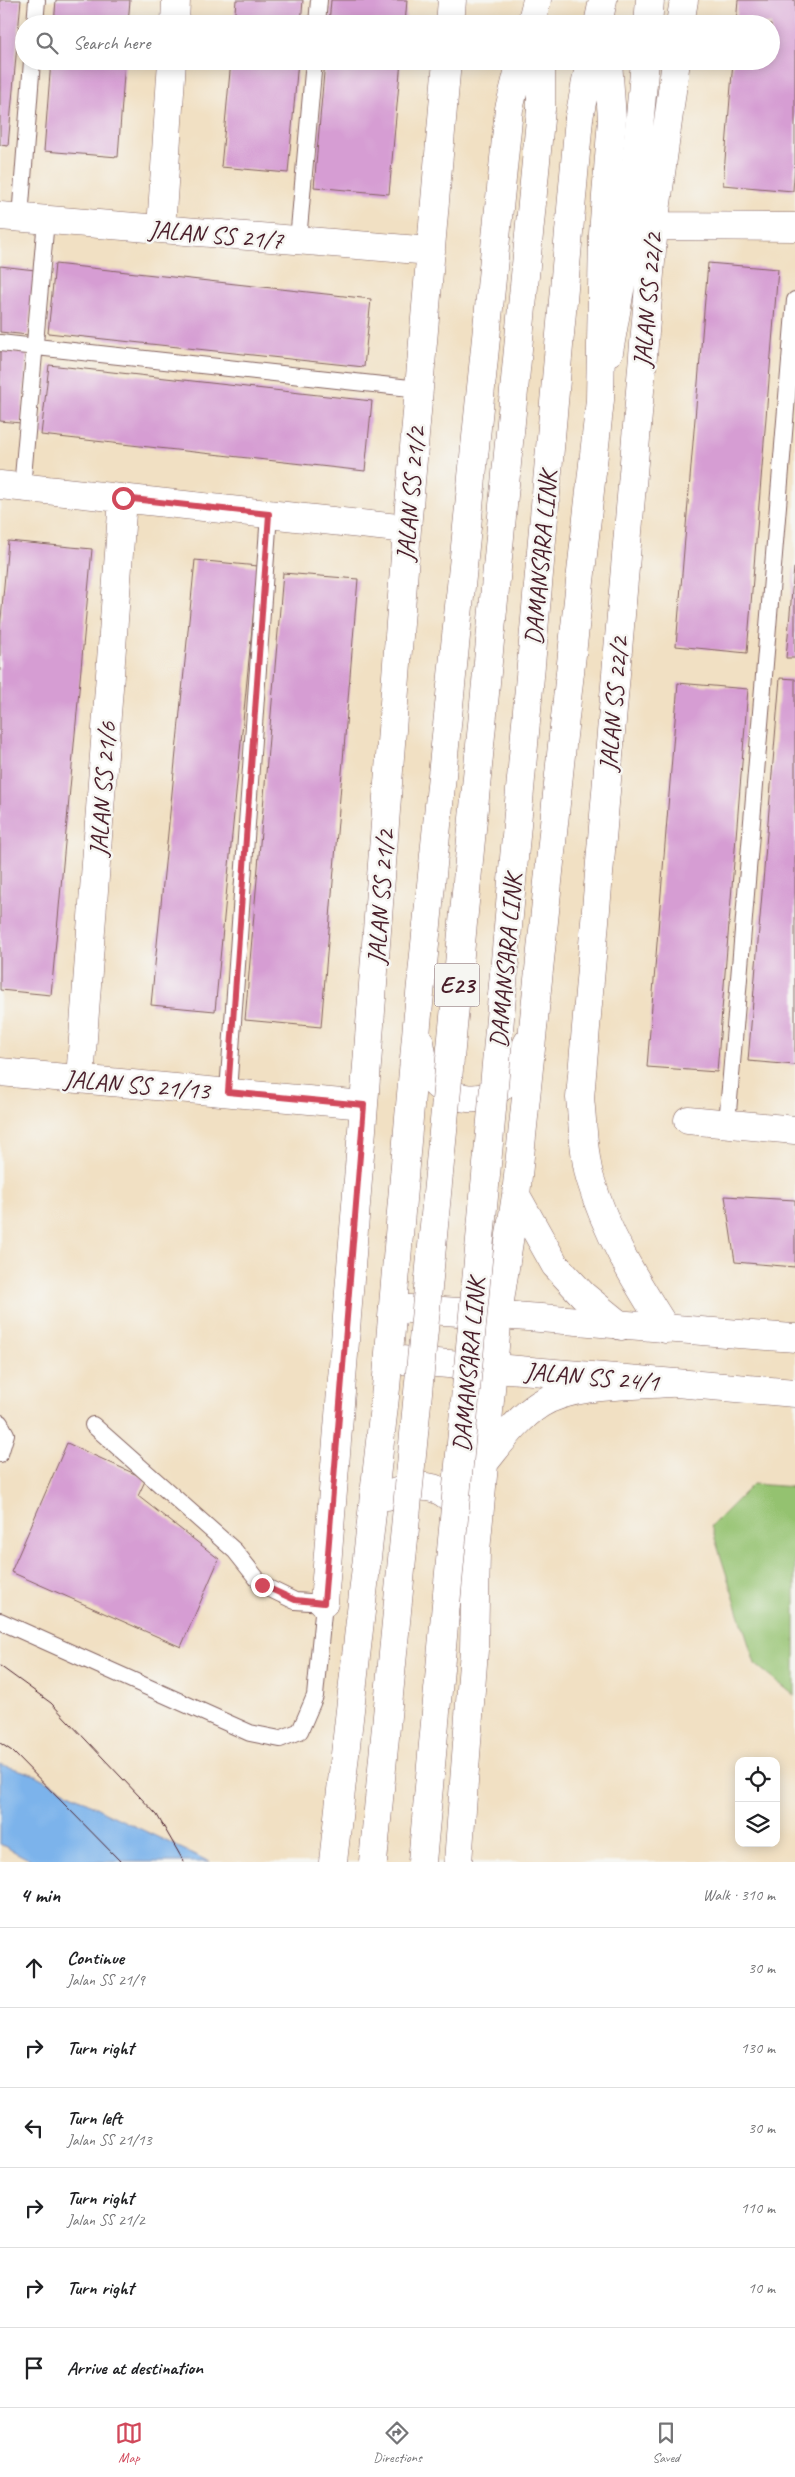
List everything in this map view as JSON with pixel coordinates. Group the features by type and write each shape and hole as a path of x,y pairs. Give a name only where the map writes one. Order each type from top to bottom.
{"main road":[{"path":"175,15 176,0"},
{"path":"451,15 452,0"},
{"path":"534,15 539,0"},
{"path":"539,0 540,15"},
{"path":"600,15 604,0"},
{"path":"604,0 605,15"},
{"path":"649,15 650,0"},
{"path":"682,15 684,0"},
{"path":"161,229 171,70"},
{"name":"JALAN SS 21/2","path":"324,1603 364,1105 407,529 446,70"},
{"path":"333,1862 389,1359 417,1024 509,109 519,70"},
{"name":"DAMANSARA LINK","path":"373,1862 541,109 541,70"},
{"name":"DAMANSARA LINK","path":"422,1862 490,1132 578,118 588,70"},
{"path":"600,400 603,234 612,120 609,70"},
{"path":"459,1852 474,1650 476,1551 498,1314 516,1195 600,400 629,239 643,70"},
{"name":"JALAN SS 22/2","path":"666,1329 637,1284 606,1220 590,1177 580,1098 654,226 675,70"},
{"name":"JALAN SS 21/7","path":"22,218 431,251"},
{"path":"654,226 795,227"},
{"path":"11,487 407,529"},
{"name":"JALAN SS 21/6","path":"80,1079 123,498"},
{"path":"417,1024 423,1061 432,1079 444,1090 465,1098 480,1098 499,1089 512,1073 533,1032"},
{"name":"JALAN SS 21/13","path":"0,1072 364,1105"},
{"path":"688,1120 795,1130"},
{"path":"516,1195 555,1265 583,1296 621,1326"},
{"path":"393,1308 498,1314 621,1326 795,1338"},
{"name":"JALAN SS 24/1","path":"389,1359 795,1393"},
{"path":"485,1462 517,1422 542,1403 574,1391 669,1383"},
{"path":"373,1515 386,1496 404,1488 426,1485 445,1494 460,1508 470,1529 476,1551"}],"lane":[{"path":"36,15 37,0"},
{"path":"318,15 319,0"},
{"path":"11,487 36,348 22,218 31,70"},
{"path":"298,240 313,70"},
{"path":"727,1124 795,300"},
{"path":"0,343 419,389"},
{"path":"228,1092 269,514"},
{"path":"0,1423 6,1434 0,1454"},
{"path":"93,1425 235,1551 262,1585 295,1600 324,1603"},
{"name":"JALAN SS 21/2","path":"0,1621 250,1733 280,1739 300,1731 315,1696 324,1603"}],"green space":[{"path":"753,1484 795,1487 795,1696 755,1664 711,1526"}],"water":[{"path":"0,1764 36,1775 105,1812 210,1862 34,1862 0,1844"}],"building":[{"path":"0,0 21,0 20,15 15,15 15,67 8,146 0,145"},
{"path":"56,0 130,0 129,15 55,15"},
{"path":"236,0 303,0 302,15 235,15"},
{"path":"331,0 407,0 406,15 330,15"},
{"path":"738,0 795,0 795,163 793,191 723,185 732,70 780,70 780,15 737,15"},
{"path":"50,70 124,70 118,157 44,151"},
{"path":"230,70 297,70 288,173 221,167"},
{"path":"324,70 400,70 389,194 314,187"},
{"path":"708,263 778,269 747,653 676,646"},
{"path":"55,264 371,299 364,367 48,333"},
{"path":"0,266 35,270 28,335 0,332"},
{"path":"0,350 27,353 21,423 0,421"},
{"path":"49,365 372,401 365,471 41,435"},
{"path":"8,541 92,549 51,995 0,990 0,630"},
{"path":"195,560 258,566 215,1011 151,1005"},
{"path":"794,568 795,658 786,658"},
{"path":"283,573 358,579 321,1027 245,1020"},
{"path":"780,678 795,679 795,1065 748,1061"},
{"path":"678,683 748,689 717,1072 647,1067"},
{"path":"725,1196 795,1200 795,1267 735,1262"},
{"path":"67,1443 146,1479 138,1496 219,1559 181,1647 11,1572"}],"tram line":[{"path":"0,1666 51,1703 157,1815 184,1862"},
{"path":"0,1743 12,1751 121,1862"}],"route":[{"path":"123,498 269,514 228,1092 364,1105 324,1603 295,1600 262,1585"}]}
